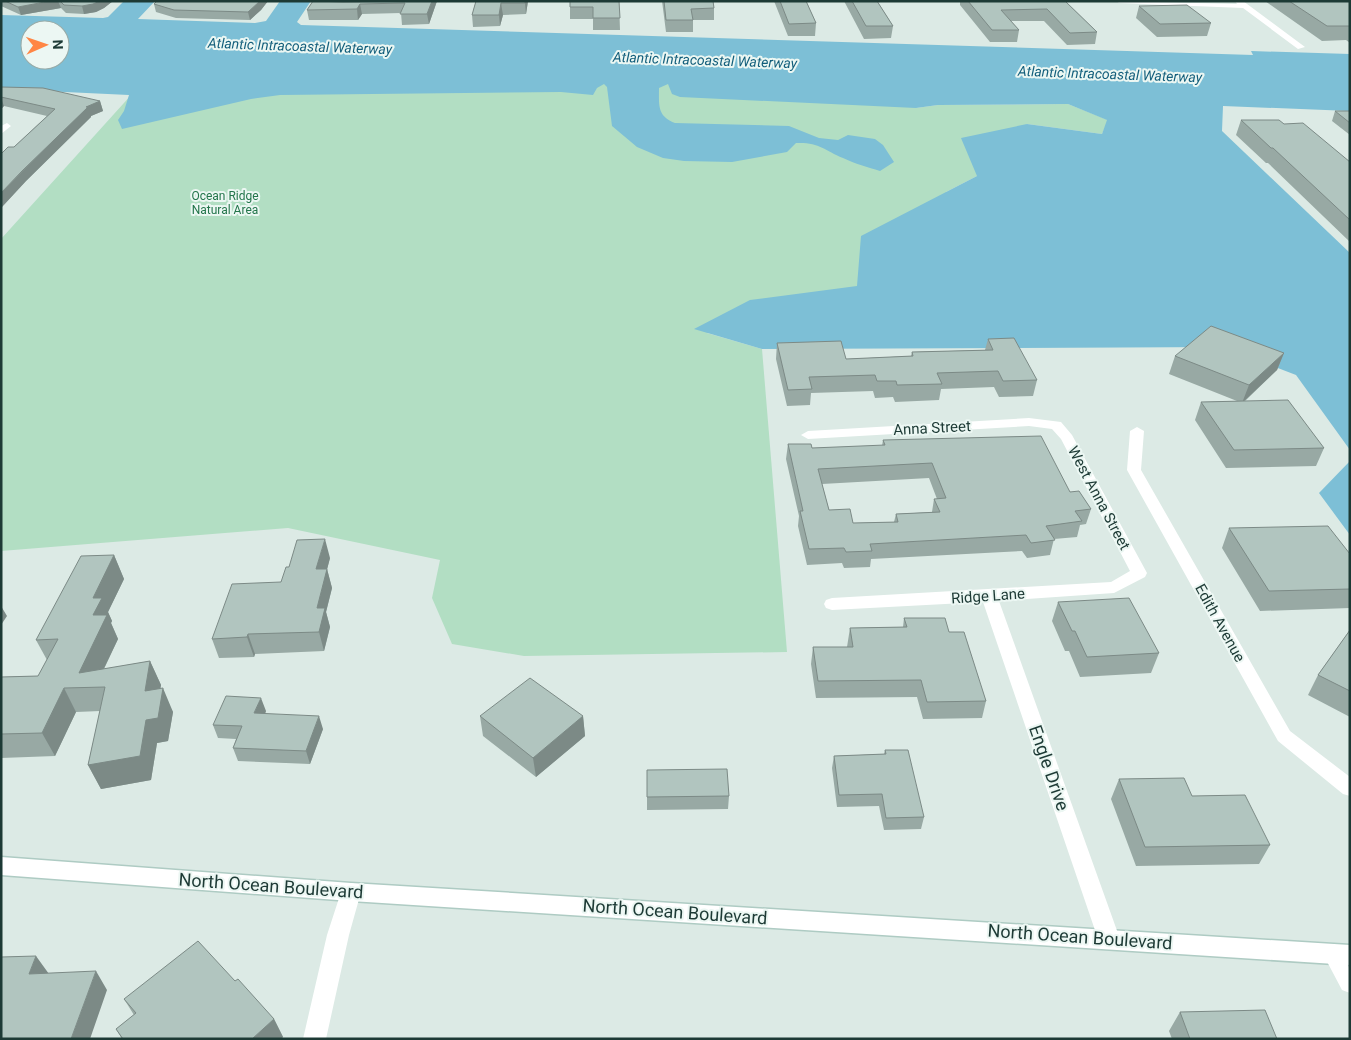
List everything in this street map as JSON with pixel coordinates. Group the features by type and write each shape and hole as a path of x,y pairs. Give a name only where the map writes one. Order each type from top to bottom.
{"street":[{"path":"1119,1 1241,4 1301,47"},
{"name":"Anna Street","path":"808,435 1029,422 1056,426"},
{"name":"West Anna Street","path":"1056,426 1067,438 1139,573"},
{"name":"Edith Avenue","path":"1137,431 1134,470 1284,736 1350,788"},
{"name":"Ridge Lane","path":"832,604 1114,587 1139,573"},
{"name":"Engle Drive","path":"988,596 1109,939"},
{"name":"North Ocean Boulevard","path":"1,866 351,892 1342,954"},
{"path":"314,1039 338,935 351,892"},
{"path":"1342,954 1350,983"}],"green space":[{"name":"Ocean Ridge Natural Area","path":"161,62 886,77 916,108 938,105 1068,104 1108,120 1102,134 1027,124 977,176 946,192 1016,326 707,333 762,349 787,652 524,656 452,644 432,598 440,560 288,528 1,551 1,239"}],"water":[{"name":"Atlantic Intracoastal Waterway","path":"124,1 155,1 138,19 255,23 266,21 280,1 311,1 297,22 301,25 1253,55 1251,51 1350,54 1350,111 1223,106 1222,131 1350,253 1350,450 1296,375 1224,347 762,349 694,329 750,300 857,286 861,236 977,176 961,138 1027,124 1102,134 1107,120 1068,104 938,105 916,108 680,97 672,94 668,84 659,88 660,109 665,117 675,123 789,126 819,138 838,140 848,135 875,139 883,145 894,162 880,171 852,162 816,145 804,143 796,143 787,152 732,162 684,161 663,158 637,147 612,126 607,87 604,84 597,88 593,95 561,92 280,95 251,99 122,129 118,120 124,111 129,95 1,89 1,15 108,17"},
{"path":"1350,461 1350,535 1319,493"}],"building":[{"path":"5,1 50,1 18,7"},
{"path":"60,1 100,1 82,6 64,5"},
{"path":"157,1 260,1 248,12 174,10 154,4"},
{"path":"313,1 432,1 427,14 400,14 405,3 360,4 357,9 307,10"},
{"path":"476,1 525,1 525,3 501,3 499,15 472,15"},
{"path":"570,1 619,1 620,18 593,18 593,7 570,7"},
{"path":"664,1 713,1 714,8 691,9 693,20 666,20"},
{"path":"780,1 806,1 816,23 789,24"},
{"path":"852,1 877,1 893,26 866,26"},
{"path":"968,1 1065,1 1097,32 1070,33 1047,9 1001,10 1019,30 992,30"},
{"path":"1289,1 1350,1 1350,26 1327,26"},
{"path":"1187,5 1211,23 1160,24 1139,6"},
{"path":"1,87 43,88 100,101 86,107 88,107 1,193 1,154 8,147 14,147 55,109 1,97"},
{"path":"1335,111 1350,111 1350,123"},
{"path":"1241,120 1279,120 1284,124 1303,123 1350,162 1350,220 1273,148"},
{"path":"1211,326 1284,353 1249,385 1175,356"},
{"path":"1014,338 1037,380 1003,381 998,371 937,373 942,384 897,385 896,381 877,381 875,375 809,377 812,389 788,390 777,343 841,341 846,359 913,356 912,352 993,350 988,339"},
{"path":"1288,400 1324,448 1234,450 1201,402"},
{"path":"1041,436 1070,492 1079,491 1091,509 1075,511 1082,521 1046,526 1055,540 1031,543 1026,535 870,544 872,551 846,552 844,548 809,549 800,511 803,511 788,444 811,444 812,448 885,445 883,440","holes":["932,463 946,498 934,499 940,512 896,514 898,522 853,523 850,509 829,510 818,469"]},
{"path":"1328,526 1350,554 1350,589 1269,591 1229,528"},
{"path":"325,539 316,569 327,569 317,608 325,608 319,632 248,634 247,637 212,639 232,584 281,582 286,567 289,567 297,540"},
{"path":"114,555 93,598 102,598 93,615 107,615 79,673 150,661 145,691 163,688 158,718 146,720 140,756 88,765 105,687 64,688 42,733 1,734 1,677 38,676 58,639 36,640 81,556"},
{"path":"1129,598 1159,653 1087,657 1075,631 1072,631 1058,602"},
{"path":"904,618 945,618 949,632 964,632 986,701 927,702 921,680 818,681 813,647 853,647 850,628 907,627"},
{"path":"1350,630 1350,691 1318,675"},
{"path":"530,678 583,716 533,758 480,716"},
{"path":"226,696 261,698 254,713 319,716 306,751 233,748 242,726 213,725"},
{"path":"885,750 908,750 924,817 886,818 882,794 839,795 834,756 886,754"},
{"path":"727,769 729,796 647,797 647,770"},
{"path":"1184,778 1192,796 1245,795 1270,845 1145,847 1119,779"},
{"path":"198,941 235,981 238,979 274,1019 252,1039 123,1039 116,1029 136,1013 124,999"},
{"path":"36,956 29,974 96,971 71,1039 1,1039 1,957"},
{"path":"1265,1010 1277,1039 1190,1039 1180,1012"}]}
